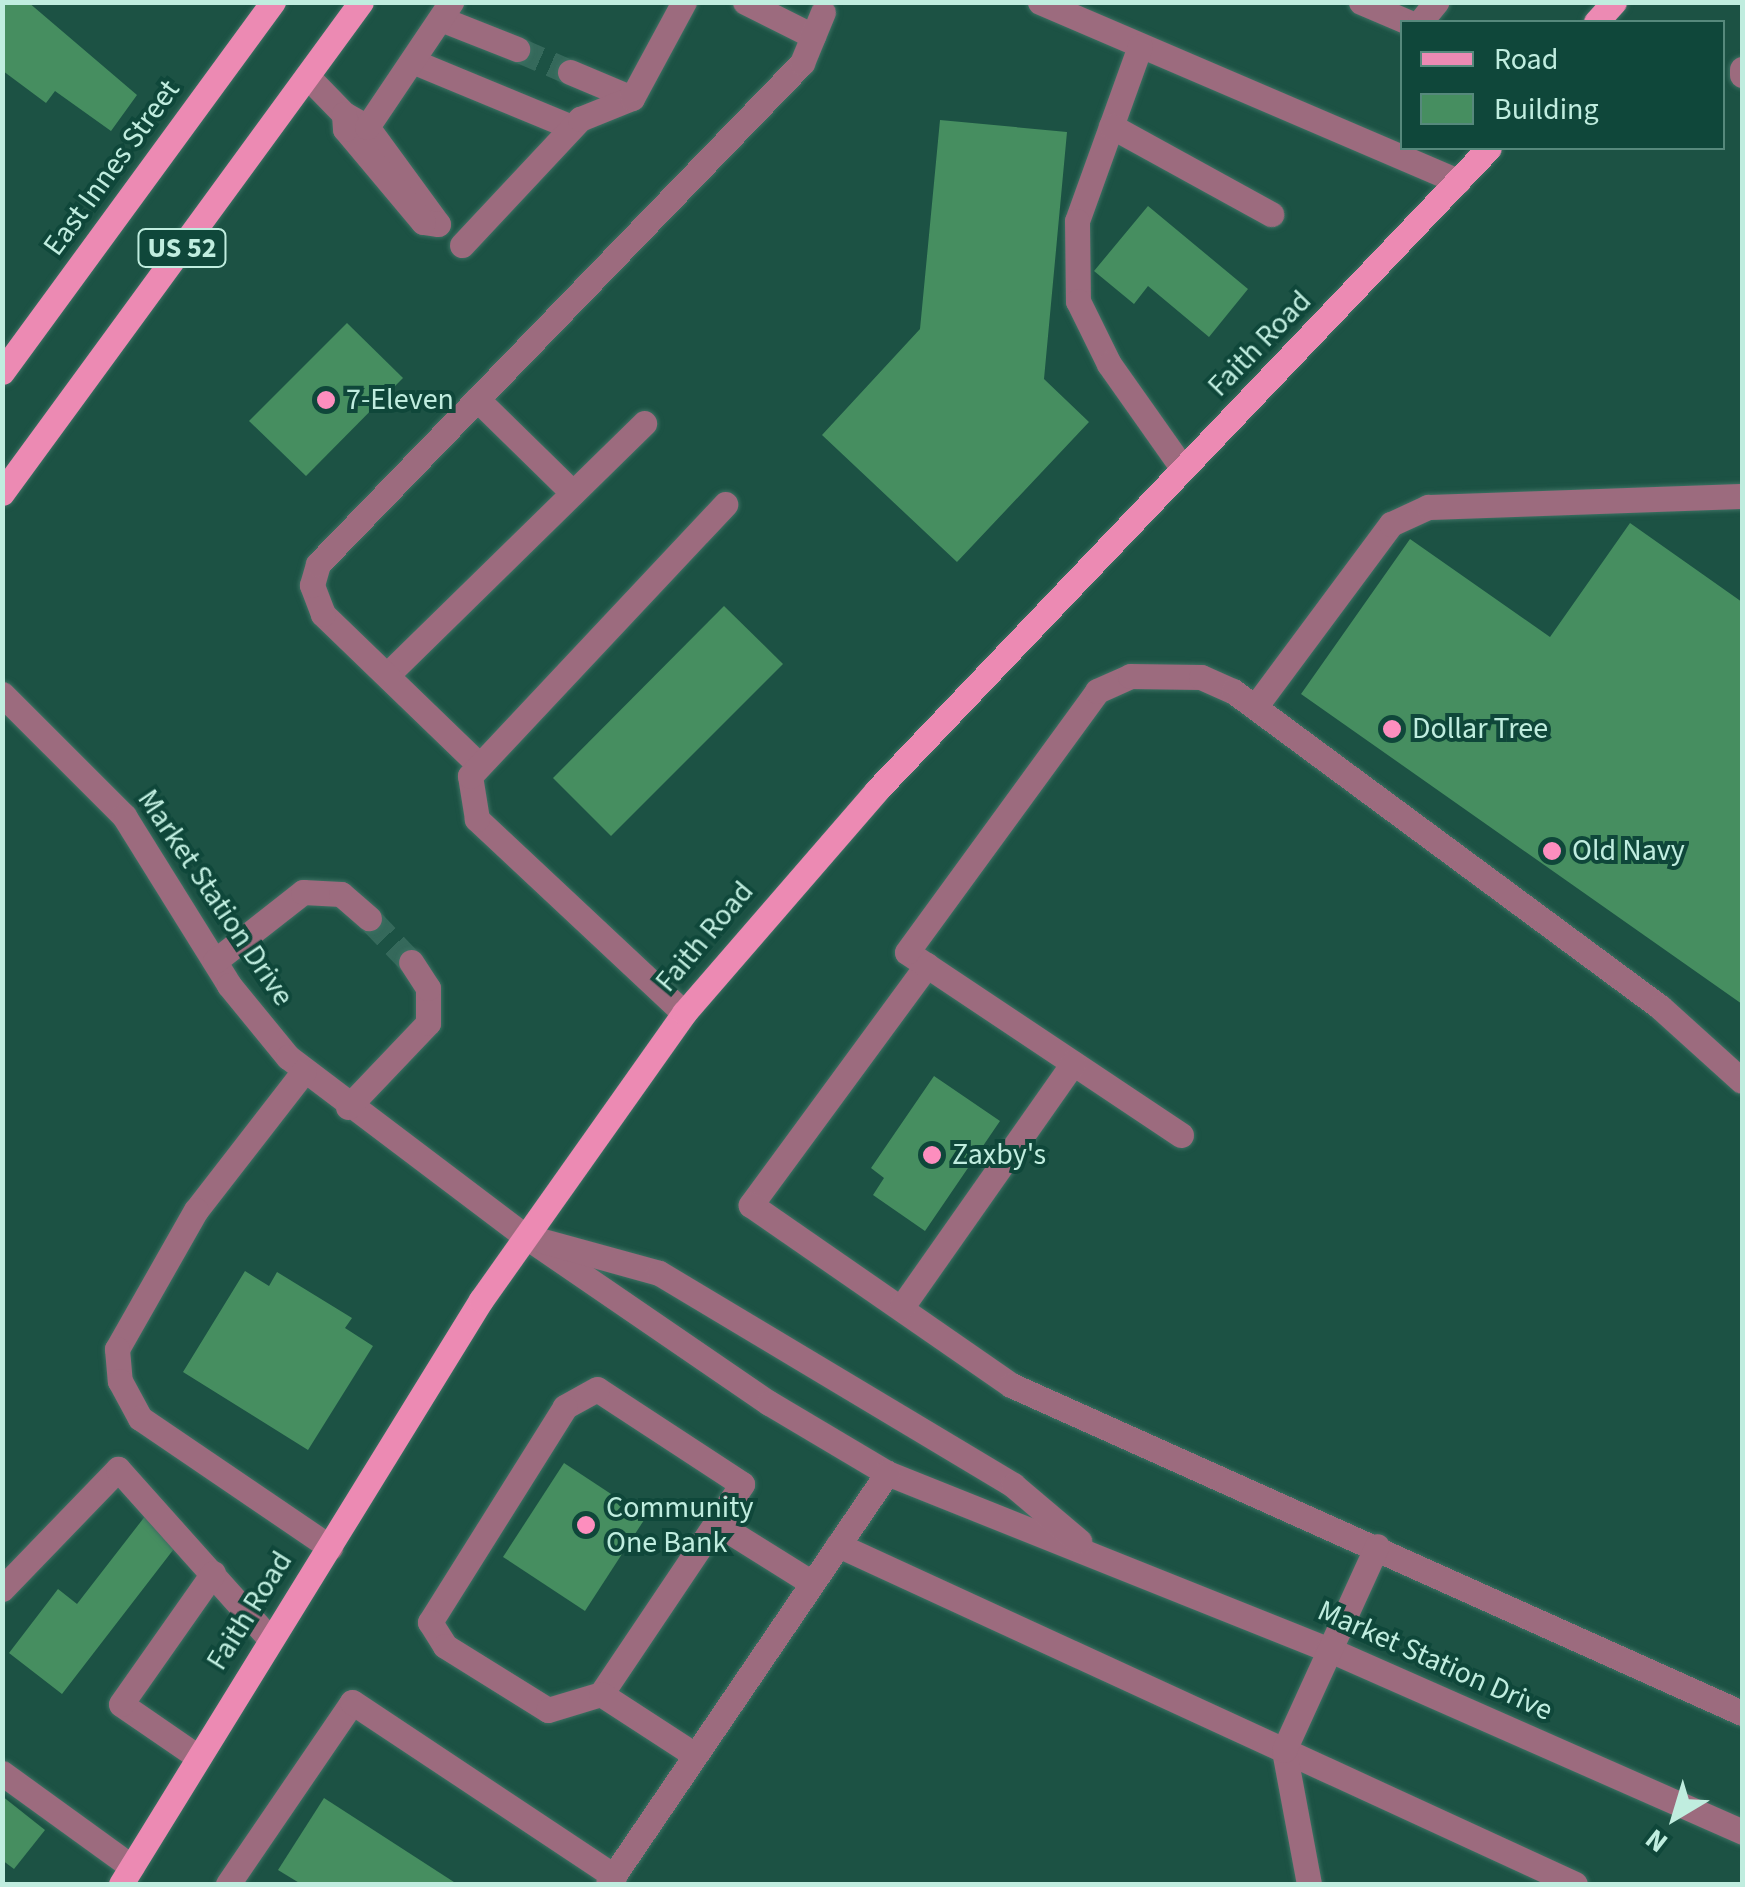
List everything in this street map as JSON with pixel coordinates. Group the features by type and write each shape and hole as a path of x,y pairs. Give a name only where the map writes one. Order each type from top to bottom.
{"main road":[{"name":"East Innes Street","path":"2,372 273,2"},
{"name":"US 52","path":"2,494 361,2"},
{"name":"Faith Road","path":"126,1876 525,1236 684,1013 876,792 1487,150"}],"street":[{"path":"462,245 571,127 632,98 684,2"},
{"path":"684,1013 477,819 476,762 323,614 312,585 318,564 802,63 823,13 745,2"},
{"path":"1040,2 1458,181"},
{"path":"1360,2 1403,20"},
{"path":"307,76 356,120 412,61 446,10 517,49"},
{"path":"1140,46 1077,221 1078,300 1109,364 1184,469"},
{"path":"412,61 571,127"},
{"path":"570,72 632,98"},
{"path":"1112,126 1271,214"},
{"path":"477,400 572,493"},
{"path":"387,675 644,423"},
{"path":"1255,707 1391,524 1428,507 1742,496"},
{"path":"476,762 725,504"},
{"path":"1181,1136 907,952 1097,691 1130,676 1201,676 1255,707 1660,1006 1742,1081"},
{"name":"Market Station Drive","path":"2,694 124,816 215,960 304,1071 348,1108 525,1236 887,1473 1328,1649 1742,1832"},
{"path":"215,960 303,892 340,894 369,918"},
{"path":"348,1108 428,1024 428,988 411,962"},
{"path":"927,965 751,1205 1011,1384 1742,1713"},
{"path":"900,1308 1072,1063"},
{"path":"304,1071 196,1210 117,1348 120,1381 140,1418 330,1547"},
{"name":"Market Station Drive","path":"525,1236 659,1273 1013,1485 1098,1558"},
{"path":"597,1390 742,1484 601,1694 548,1710 444,1646 430,1622 565,1407 597,1390"},
{"path":"2,1589 118,1469 271,1640"},
{"path":"228,1884 352,1702 611,1880 887,1473"},
{"path":"716,1523 812,1583"},
{"path":"838,1545 1575,1884"},
{"path":"1310,1884 1284,1750 1377,1546"},
{"path":"198,1757 122,1707 122,1697 213,1573"},
{"path":"601,1694 695,1755"},
{"path":"2,1773 126,1876"}],"building":[{"path":"3,2 28,2 137,95 111,131 55,91 46,103 3,71"},
{"path":"940,120 1067,132 1044,379 1089,422 957,562 822,435 920,329"},
{"path":"1148,206 1248,289 1209,337 1148,286 1134,304 1094,271"},
{"name":"7-Eleven","path":"347,323 403,378 306,476 249,421"},
{"path":"1630,523 1742,602 1742,1004 1301,694 1410,539 1550,637"},
{"path":"724,606 783,664 611,836 553,778"},
{"path":"934,1076 1000,1121 925,1231 873,1195 884,1178 871,1168"},
{"path":"245,1271 269,1286 277,1272 352,1318 345,1328 373,1346 308,1450 183,1372"},
{"path":"564,1463 646,1517 585,1611 503,1557"},
{"path":"146,1515 180,1541 62,1694 9,1653 58,1589 77,1604"},
{"path":"2,1796 45,1830 14,1869 2,1860"},
{"path":"324,1798 457,1884 301,1884 278,1870"}],"tunnel":[{"path":"517,49 570,72"},
{"path":"369,918 411,962"}],"place":[{"name":"7-Eleven","path":"326,400"},
{"name":"Dollar Tree","path":"1392,729"},
{"name":"Old Navy","path":"1552,851"},
{"name":"Zaxby's","path":"932,1155"},
{"name":"Community One Bank","path":"586,1525"}]}
